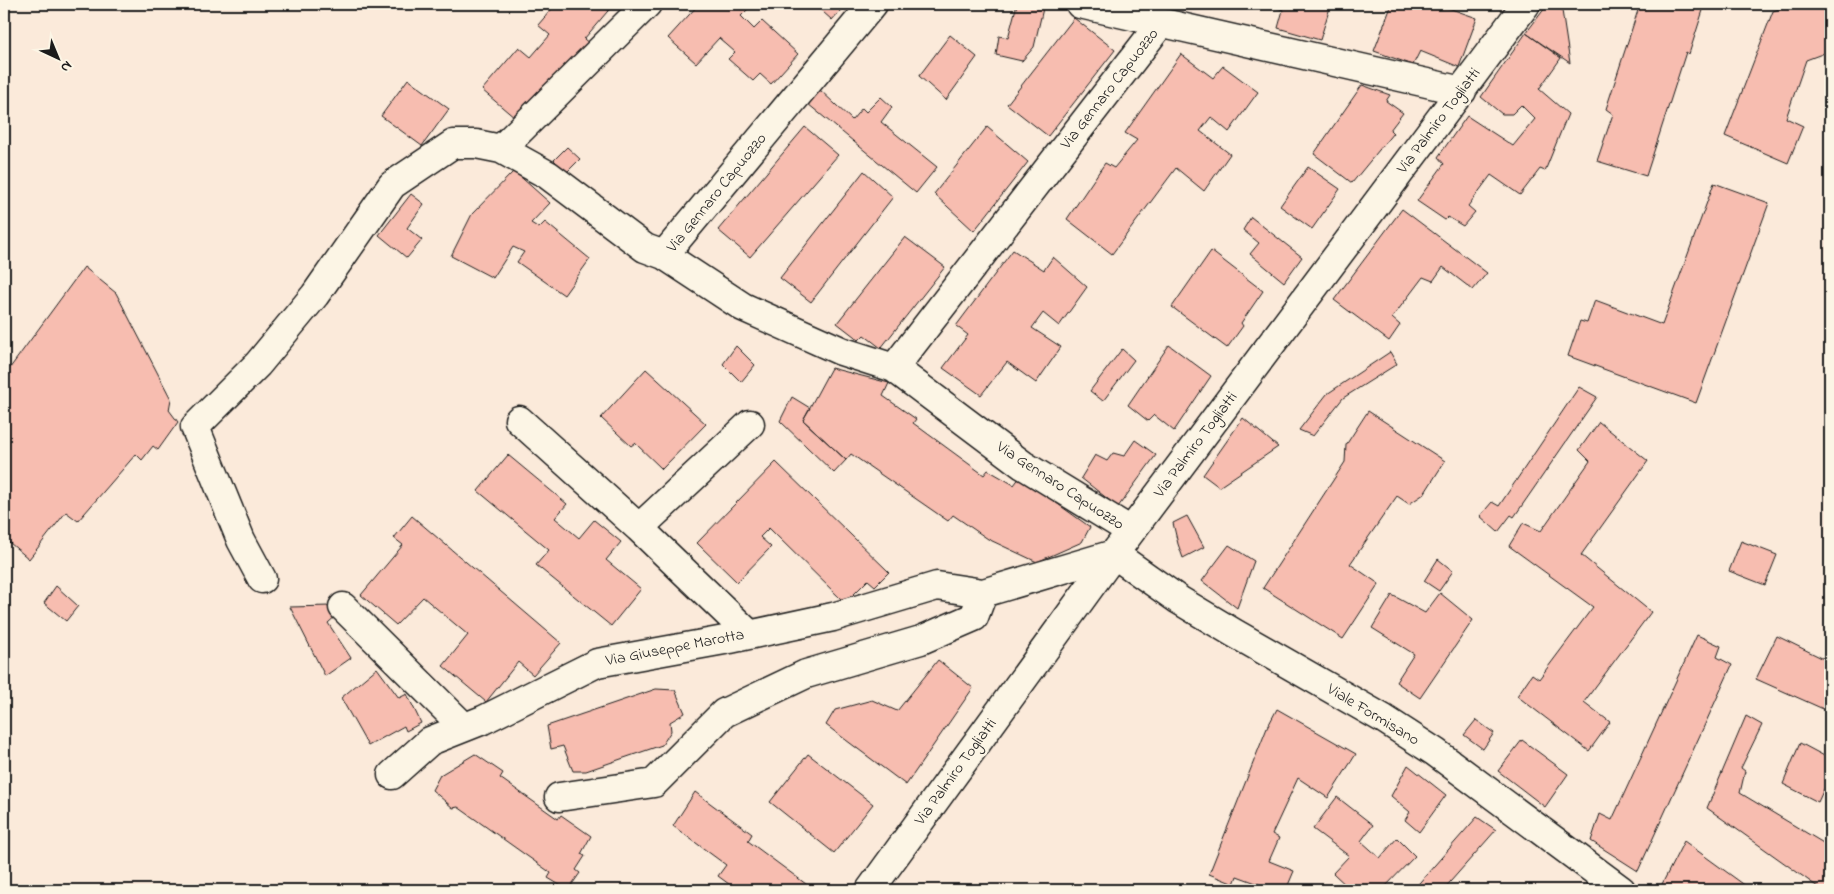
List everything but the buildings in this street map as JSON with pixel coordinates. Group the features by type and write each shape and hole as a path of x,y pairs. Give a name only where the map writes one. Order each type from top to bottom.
{"street":[{"path":"502,149 647,4"},
{"name":"Via Gennaro Capuozzo","path":"874,4 664,255 743,307 841,351 894,368 1023,465 1131,531"},
{"name":"Via Gennaro Capuozzo","path":"1080,4 1462,91"},
{"name":"Via Palmiro Togliatti","path":"870,890 1131,531 1526,4"},
{"name":"Via Gennaro Capuozzo","path":"894,368 1161,23"},
{"path":"262,578 241,540 195,427 258,364 315,295 392,185 452,144 476,144 502,149 548,175 645,248 664,255"},
{"path":"519,420 640,528 749,634"},
{"path":"640,528 750,424"},
{"name":"Via Giuseppe Marotta","path":"392,776 430,741 483,720 597,663 833,617 937,586 982,593 1114,554"},
{"name":"Viale Formisano","path":"1114,554 1180,600 1384,719 1435,752 1622,890"},
{"path":"559,797 654,783 724,712 806,674 920,640 974,618 982,593"},
{"path":"343,607 464,728"}]}
